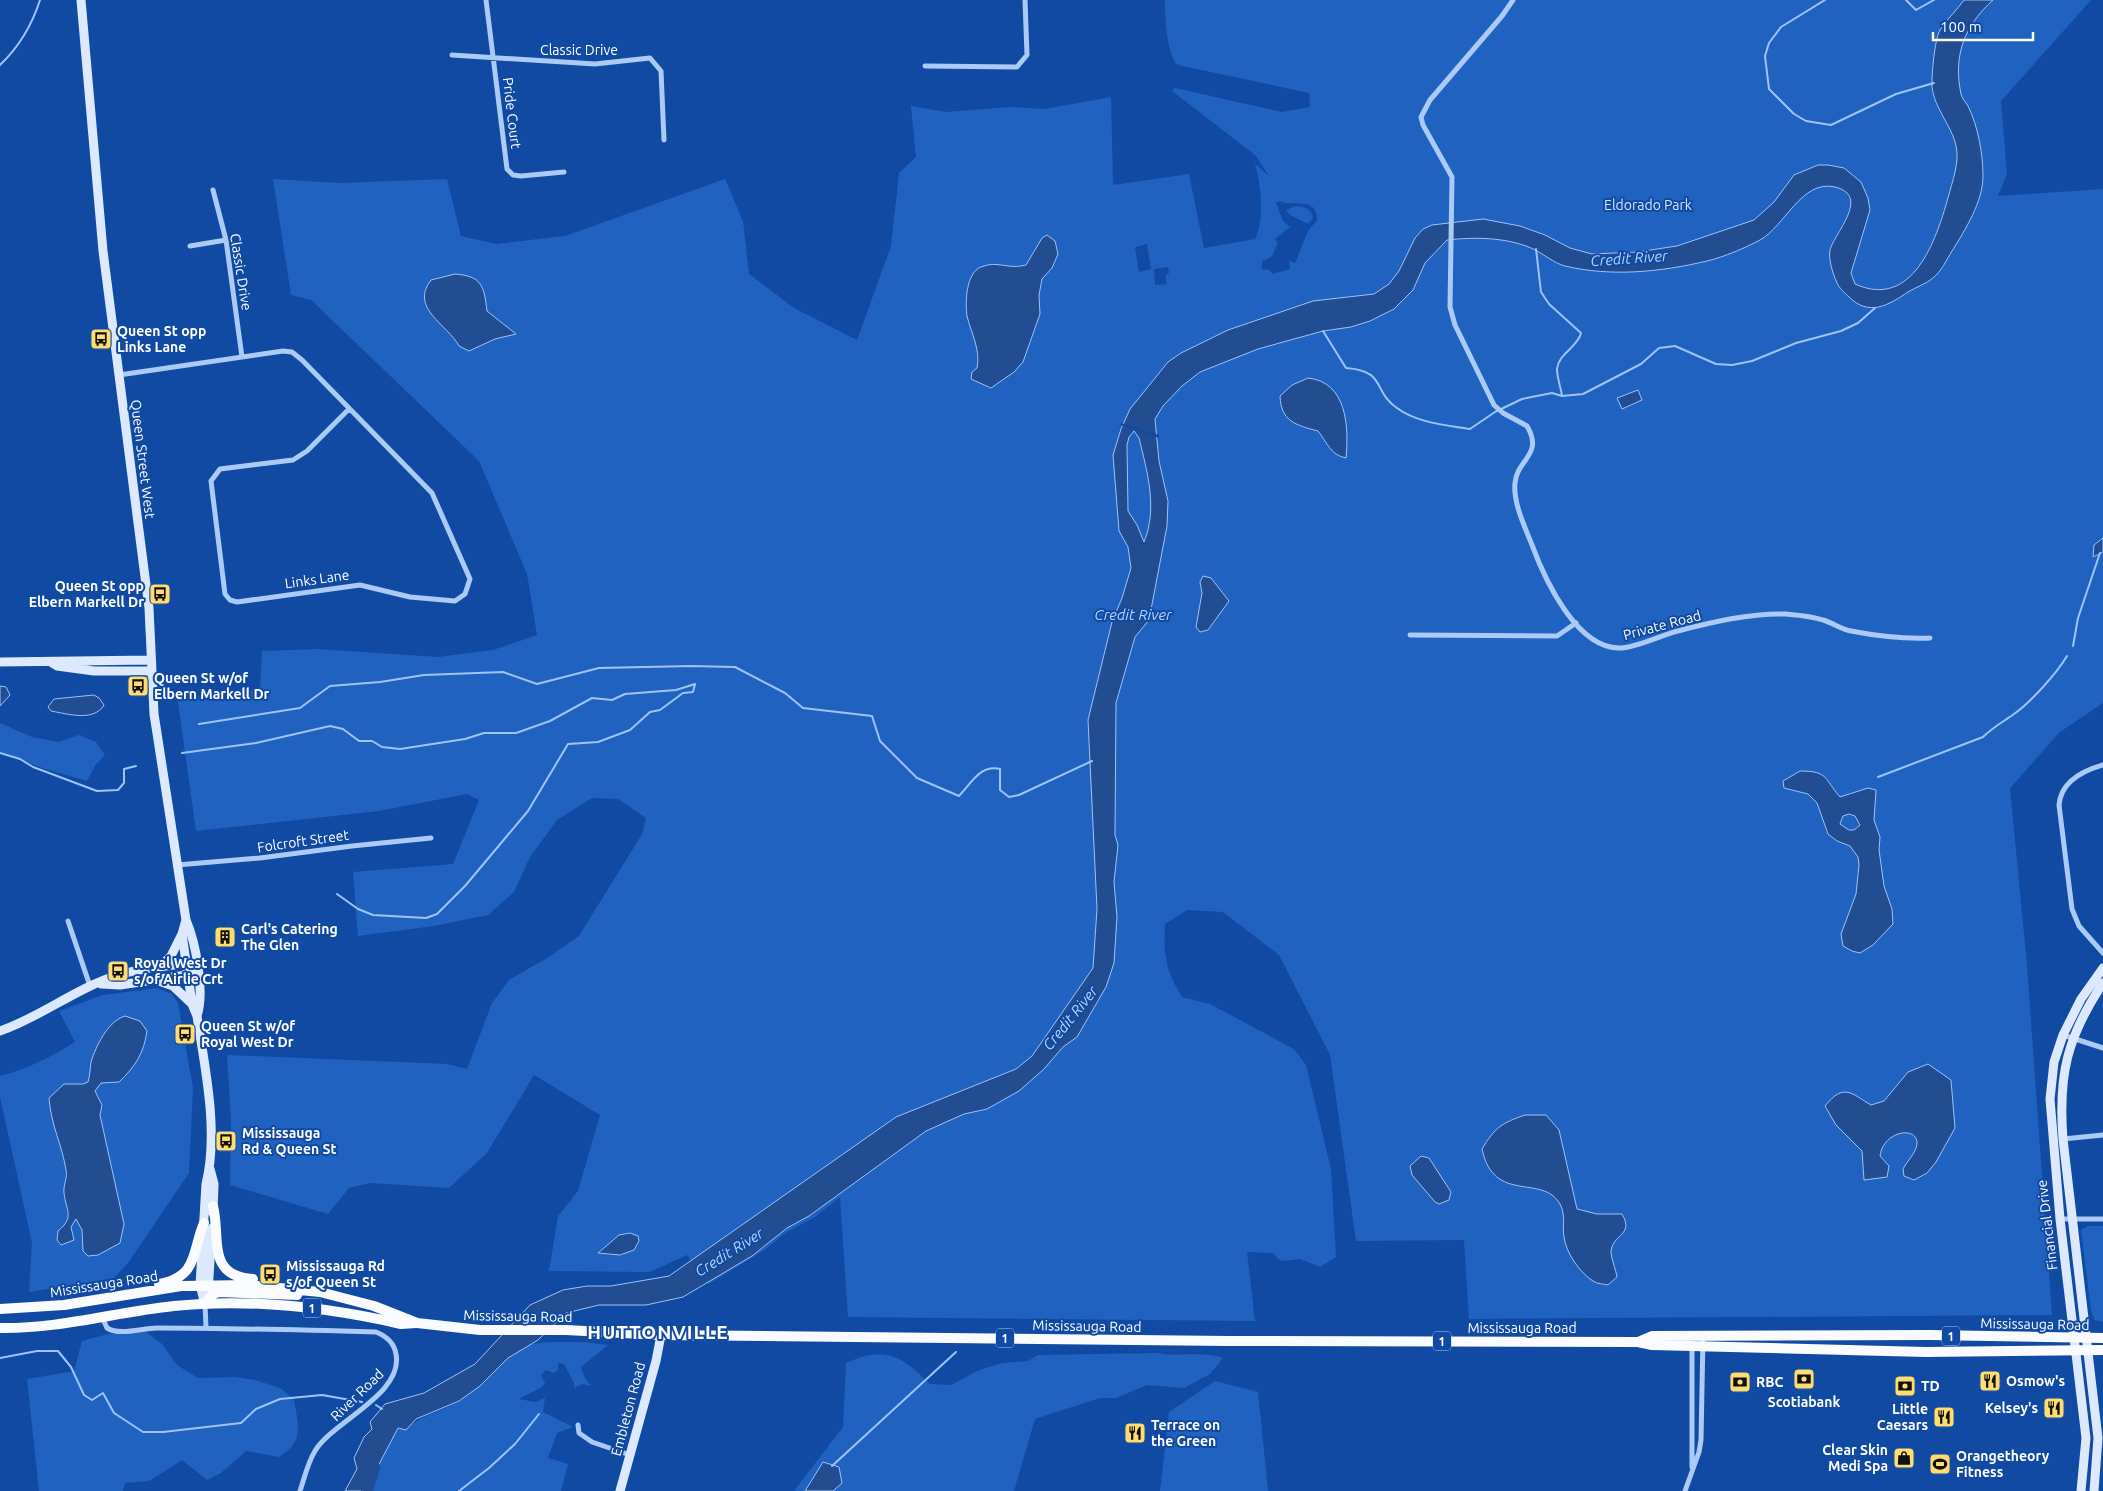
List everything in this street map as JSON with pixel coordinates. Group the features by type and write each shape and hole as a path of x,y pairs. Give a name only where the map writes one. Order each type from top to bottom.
{"main road":[{"path":"213,1206 217,1221 216,1250 219,1259 226,1268 243,1278 292,1282 302,1289"},
{"path":"132,1294 136,1288 169,1282 188,1268 196,1254 198,1236 204,1223"},
{"name":"Mississauga Road","path":"0,1309 55,1306 205,1285 250,1284 320,1292 374,1306 417,1323"},
{"path":"205,1304 209,1298 219,1292 307,1295 320,1292"},
{"name":"Mississauga Road","path":"0,1328 34,1327 172,1306 205,1304 292,1306 401,1324 417,1323 480,1330 566,1330 661,1335 1228,1341 1638,1342 1652,1345 1697,1341 1930,1335 2081,1344 2103,1350"},
{"name":"Mississauga Road","path":"1697,1341 1926,1352 2081,1344 2103,1338"}],"street":[{"name":"Queen Street West","path":"81,0 103,251 149,608 156,729 186,920 192,933 201,1003 197,1016"},
{"name":"Pride Court","path":"486,0 508,169 514,175 520,176 564,172"},
{"path":"925,66 1017,66 1027,55 1026,0"},
{"name":"Private Road","path":"1512,0 1502,16 1430,100 1422,117 1423,125 1436,152 1450,171 1450,307 1455,326 1494,405 1503,413 1530,429 1533,438 1533,451 1516,476 1514,486 1521,517 1536,557 1553,592 1590,640 1621,649 1678,631 1741,618 1776,614 1823,620 1849,631 1910,639 1930,638"},
{"name":"Classic Drive","path":"452,55 595,64 650,58 661,71 664,140"},
{"name":"Classic Drive","path":"213,190 226,240 242,357"},
{"path":"190,246 226,240"},
{"name":"Links Lane","path":"118,375 283,351 292,352 302,360 432,492 470,579 465,594 455,601 410,597 360,584 237,602 230,600 222,586 223,575 211,481 213,475 220,469 293,460 307,451 349,409"},
{"path":"1410,635 1557,636 1576,623"},
{"path":"0,662 52,663 58,660 152,660"},
{"path":"52,663 57,666 94,671 152,671"},
{"path":"2103,765 2070,781 2064,788 2059,805 2072,909 2079,926 2103,953"},
{"name":"Folcroft Street","path":"177,865 260,858 431,838"},
{"name":"Queen Street West","path":"186,920 182,934 192,1004 197,1016 208,1081 210,1169 214,1184 205,1285"},
{"path":"68,921 94,985"},
{"path":"158,968 170,956 182,934"},
{"path":"0,1031 118,975 196,962"},
{"name":"Financial Drive","path":"2094,1491 2100,1459 2098,1438 2060,1219 2050,1099 2054,1062 2063,1035 2081,999 2103,968"},
{"path":"94,985 120,985 197,973"},
{"path":"154,980 173,986 192,1004"},
{"name":"Financial Drive","path":"2082,1491 2086,1438 2072,1219 2063,1139 2061,1091 2064,1067 2074,1038 2089,1003 2103,983"},
{"path":"2063,1035 2103,1048"},
{"path":"2063,1139 2103,1136"},
{"name":"Queen Street West","path":"205,1304 204,1223 206,1184 210,1169"},
{"path":"2060,1219 2103,1219"},
{"path":"205,1304 206,1328"},
{"name":"River Road","path":"102,1317 107,1328 121,1331 206,1328 376,1332 392,1343 397,1362 392,1378 366,1406 315,1452 300,1491"},
{"name":"Embleton Road","path":"620,1491 661,1335"},
{"path":"1692,1470 1697,1341"},
{"path":"1685,1491 1699,1452 1701,1440 1697,1341"},
{"path":"578,1425 579,1433 592,1442 630,1455"},
{"path":"2085,1458 2100,1459"}],"green space":[{"name":"Eldorado Park","path":"1165,0 2091,0 2001,101 2007,174 1998,196 2103,189 2103,703 2060,732 2010,788 2027,965 2052,1315 1469,1319 1464,1240 1356,1241 1330,1055 1279,955 1223,912 1187,910 1165,924 1165,954 1172,979 1182,997 1210,1004 1294,1049 1306,1065 1331,1169 1336,1257 1320,1267 1300,1259 1281,1261 1272,1253 1247,1252 1255,1321 848,1317 840,1197 815,1217 785,1233 766,1249 709,1284 687,1255 650,1272 549,1271 558,1216 578,1191 600,1115 534,1075 487,1153 449,1188 370,1183 349,1188 328,1214 230,1185 231,1120 227,1055 447,1064 467,1069 492,1003 509,980 547,958 579,936 642,834 646,818 618,799 592,798 557,820 530,857 514,892 488,915 434,926 358,936 353,872 453,864 479,800 467,794 379,811 196,831 177,695 234,696 260,689 262,651 318,649 438,657 493,650 537,635 527,574 479,461 311,300 291,295 273,179 339,183 447,179 461,236 496,244 565,236 725,179 743,221 749,274 794,308 857,340 891,246 899,173 916,157 911,106 946,112 1011,107 1044,109 1111,97 1113,185 1189,174 1204,248 1255,239 1260,222 1261,202 1255,164 1269,176 1255,155 1172,91 1175,88 1282,112 1310,107 1309,93 1178,65 1174,60 1169,44","holes":["1280,201 1313,207 1317,220 1308,231 1295,263 1289,261 1290,269 1272,274 1270,270 1262,269 1262,261 1272,255 1278,243 1275,239 1290,227 1283,221 1276,203","1147,244 1151,269 1139,272 1135,247","1168,267 1169,273 1166,275 1166,284 1155,285 1154,269"]},
{"path":"1296,206 1311,212 1313,218 1308,224 1290,215 1286,210"},
{"path":"0,723 32,737 59,742 79,735 96,742 105,755 95,766 87,781 45,769 0,752"},
{"path":"157,988 172,994 178,1003 193,1088 189,1173 128,1263 114,1278 29,1292 32,1243 0,1097 0,1076 39,1062 75,1042 59,1011 103,995"},
{"path":"2088,1226 2103,1226 2103,1322 2094,1320 2091,1310 2081,1230"},
{"path":"146,1332 162,1344 177,1365 198,1378 235,1377 255,1380 280,1388 294,1399 298,1432 293,1445 279,1457 246,1451 221,1473 207,1480 182,1460 149,1481 125,1483 123,1491 39,1491 27,1379 74,1371 82,1341 108,1334"},
{"path":"548,1342 585,1342 608,1345 581,1367 585,1378 591,1386 582,1384 574,1388 574,1383 564,1364 558,1363 558,1370 554,1373 546,1370 541,1375 545,1383 542,1387 519,1399 535,1402 545,1398 543,1412 573,1427 557,1433 548,1458 568,1464 561,1491 365,1491 398,1428 406,1430 418,1420 459,1401 509,1357 528,1346"},
{"path":"1157,1353 1208,1355 1223,1358 1210,1374 1184,1388 1147,1385 1116,1398 1100,1398 1035,1419 1014,1491 794,1491 843,1427 846,1363 872,1355 892,1356 911,1366 930,1384 951,1385 979,1370 1002,1363 1028,1361 1038,1355"},
{"path":"1215,1381 1258,1392 1268,1491 1160,1491 1169,1412"}],"water":[{"name":"Credit River","path":"1964,0 1993,0 1983,10 1968,31 1960,54 1959,67 1961,94 1975,122 1981,149 1983,176 1980,196 1968,225 1939,272 1930,280 1886,305 1871,308 1856,303 1838,285 1831,266 1830,250 1848,215 1851,206 1850,198 1845,192 1835,187 1823,186 1803,197 1778,225 1760,240 1720,257 1672,268 1636,272 1582,269 1561,265 1540,252 1521,244 1479,238 1447,240 1425,263 1413,290 1394,309 1370,321 1351,327 1323,331 1258,349 1200,372 1182,386 1163,406 1155,419 1159,461 1168,501 1167,526 1149,620 1135,637 1116,703 1115,835 1118,845 1114,882 1117,917 1114,963 1106,987 1077,1037 1063,1047 1044,1069 1019,1091 987,1109 964,1114 926,1131 809,1216 787,1228 752,1256 683,1297 646,1305 599,1305 566,1313 538,1340 508,1358 480,1386 459,1401 416,1419 406,1430 398,1428 365,1491 345,1491 357,1469 354,1458 364,1437 372,1429 370,1422 385,1404 424,1393 475,1364 530,1305 563,1290 587,1286 611,1286 669,1276 896,1117 1016,1069 1032,1056 1093,968 1097,909 1088,720 1112,622 1131,568 1128,547 1119,531 1113,455 1121,429 1130,409 1168,362 1181,353 1228,330 1313,301 1374,294 1389,284 1399,271 1415,238 1423,229 1432,225 1483,219 1520,226 1545,235 1570,248 1592,254 1637,252 1677,246 1754,220 1774,202 1794,175 1818,165 1844,168 1861,182 1868,198 1870,210 1851,273 1855,284 1875,289 1892,287 1907,279 1929,251 1943,215 1955,172 1956,146 1935,99 1932,77 1938,34","holes":["1134,431 1139,438 1148,476 1151,503 1148,529 1144,542 1137,525 1128,511 1127,445 1129,437"]},
{"path":"1047,235 1055,241 1058,254 1052,268 1042,279 1039,295 1040,314 1023,362 1014,372 991,388 971,379 972,372 977,368 978,355 967,316 966,303 969,281 976,270 987,265 1026,265 1042,238"},
{"path":"455,274 471,277 476,280 483,289 487,311 516,334 495,339 469,351 459,346 427,308 425,299 425,290 431,280"},
{"path":"1308,378 1321,381 1331,388 1338,397 1346,420 1346,458 1332,451 1318,431 1296,424 1283,411 1280,396 1292,385"},
{"path":"1638,390 1642,400 1622,409 1617,398"},
{"path":"2103,538 2103,552 2093,557 2094,545"},
{"path":"1203,576 1211,578 1229,601 1208,630 1200,632 1196,627 1202,593 1200,582"},
{"path":"0,686 6,687 10,695 0,706"},
{"path":"94,695 104,705 94,714 73,715 51,711 48,707 54,699"},
{"path":"1800,771 1809,771 1825,777 1840,797 1868,788 1876,790 1874,820 1880,837 1879,850 1884,886 1892,909 1893,924 1873,945 1860,953 1843,946 1841,934 1856,894 1858,857 1850,846 1837,841 1828,834 1817,803 1808,794 1784,788 1783,781","holes":["1849,814 1855,816 1860,825 1854,830 1849,830 1840,824 1843,816"]},
{"path":"125,1016 140,1021 147,1031 141,1053 130,1071 119,1082 101,1083 95,1091 102,1105 100,1115 124,1224 120,1243 98,1255 88,1256 83,1251 82,1230 76,1219 71,1227 74,1240 61,1245 57,1240 58,1231 68,1218 64,1190 66,1173 49,1098 64,1084 83,1084 88,1082 91,1062 99,1042 113,1023"},
{"path":"1928,1064 1951,1080 1955,1128 1936,1162 1927,1173 1914,1180 1904,1176 1903,1169 1917,1144 1916,1138 1912,1134 1907,1133 1893,1136 1882,1148 1880,1156 1889,1166 1887,1177 1864,1180 1862,1151 1836,1125 1825,1106 1843,1092 1853,1094 1871,1105 1884,1101 1908,1072"},
{"path":"1525,1115 1546,1115 1559,1130 1577,1209 1597,1214 1622,1214 1626,1227 1612,1247 1611,1253 1617,1277 1608,1285 1593,1281 1574,1262 1565,1243 1562,1208 1552,1195 1542,1190 1507,1183 1497,1177 1488,1166 1482,1149 1491,1136 1505,1123"},
{"path":"1421,1156 1429,1158 1451,1192 1449,1200 1439,1204 1435,1202 1412,1175 1410,1166"},
{"path":"630,1233 638,1236 639,1241 634,1250 620,1255 598,1253 619,1235"},
{"path":"823,1462 839,1467 842,1483 833,1491 805,1491"}],"pier":[{"path":"1121,423 1159,435 1159,438 1120,425"}],"waterway":[{"path":"0,65 24,35 40,0"},
{"path":"1825,0 1781,27 1769,43 1765,56 1769,89 1794,114 1806,121 1831,125 1896,94 1934,83"},
{"path":"1906,0 1916,10 1934,0"},
{"path":"1536,249 1541,292 1549,304 1581,333 1558,364 1557,372 1562,396"},
{"path":"1323,331 1346,368 1359,370 1374,377 1389,402 1397,408 1423,420 1470,429 1495,412 1522,399 1552,393 1562,396 1583,394 1641,364 1659,348 1675,346 1716,364 1732,365 1752,361 1796,343 1841,331 1858,323 1875,308"},
{"path":"2073,646 2078,618 2100,553"},
{"path":"1878,777 1983,737 2028,703 2050,679 2067,656"},
{"path":"199,724 300,708 330,686 380,682 424,675 503,672 537,684 599,668 735,667 785,693 803,708 872,716 880,741 917,778 959,796 976,776 987,769 1000,769 1000,790 1009,797 1019,795 1092,761"},
{"path":"182,753 256,743 330,726 343,729 359,741 372,741 382,747 400,749 465,739 484,733 516,733 550,721 592,698 612,700 625,694 676,690 695,684"},
{"path":"337,894 358,909 373,915 426,918 437,914 465,886 528,811 568,744 598,742 630,730 650,712 660,710 683,693 693,692 695,684"},
{"path":"0,753 20,759 33,767 97,791 118,790 124,783 124,769 136,766"},
{"path":"0,1358 37,1351 58,1351 71,1367 84,1395 92,1400 103,1393 114,1413 143,1432 163,1432 241,1423 256,1409 280,1399 322,1395 362,1402"},
{"path":"832,1466 956,1352"},
{"path":"376,1405 382,1409"},
{"path":"459,1491 489,1468 515,1444 539,1414"},
{"name":"Credit River","path":"367,1491 374,1467"}],"place":[{"name":"Queen St opp Links Lane","path":"101,339"},
{"name":"Queen St opp Elbern Markell Dr","path":"160,594"},
{"name":"Queen St w/of Elbern Markell Dr","path":"138,686"},
{"name":"Carl's Catering The Glen","path":"225,937"},
{"name":"Royal West Dr s/of Airlie Crt","path":"118,971"},
{"name":"Queen St w/of Royal West Dr","path":"185,1034"},
{"name":"Mississauga Rd & Queen St","path":"226,1141"},
{"name":"Mississauga Rd s/of Queen St","path":"270,1274"},
{"name":"Scotiabank","path":"1804,1379"},
{"name":"Osmow's","path":"1990,1381"},
{"name":"RBC","path":"1740,1382"},
{"name":"TD","path":"1905,1386"},
{"name":"Kelsey's","path":"2054,1408"},
{"name":"Little Caesars","path":"1944,1417"},
{"name":"Terrace on the Green","path":"1135,1433"},
{"name":"Clear Skin Medi Spa","path":"1904,1458"},
{"name":"Orangetheory Fitness","path":"1940,1464"}],"district":[{"name":"HUTTONVILLE","path":"658,1332"}]}
